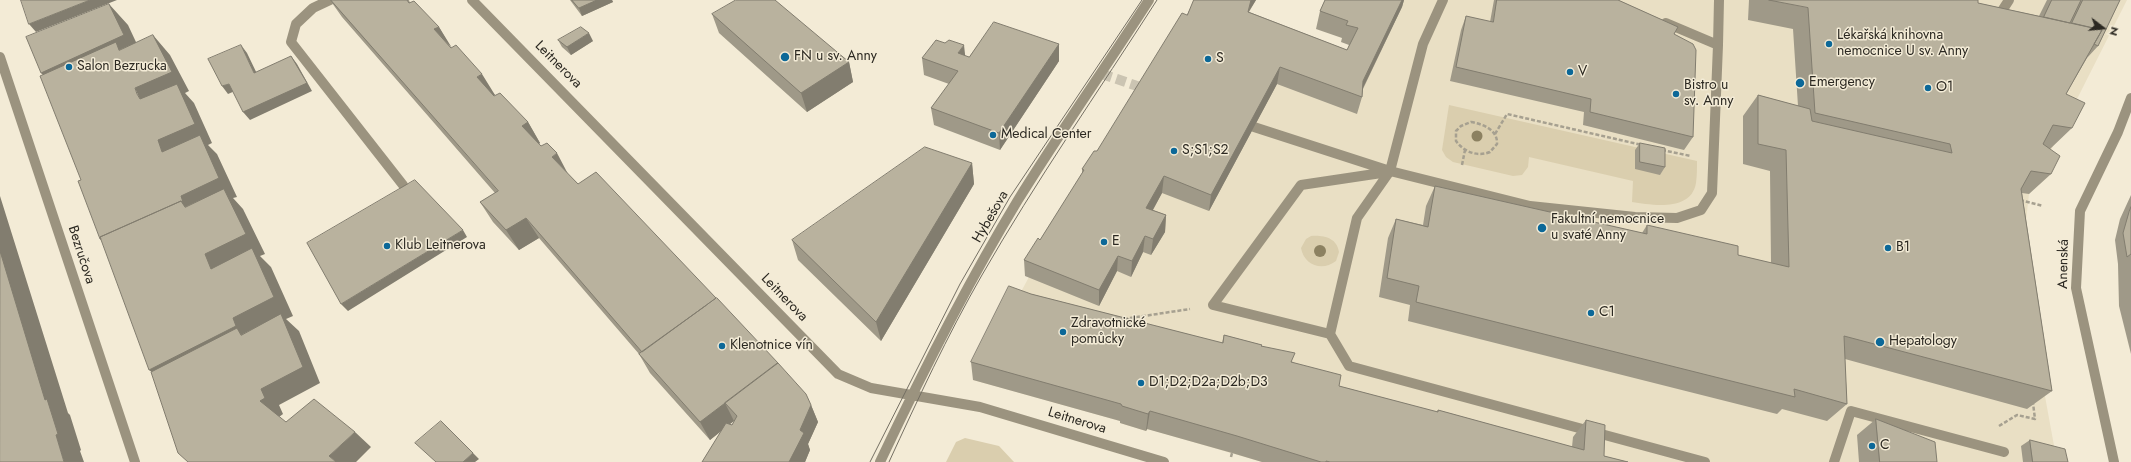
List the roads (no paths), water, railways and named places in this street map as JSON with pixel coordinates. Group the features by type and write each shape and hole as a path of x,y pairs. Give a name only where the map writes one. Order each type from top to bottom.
{"street":[{"path":"330,0 314,8 296,24 291,42 403,185"},
{"name":"Leitnerova","path":"472,0 569,97 829,366 846,378 857,384 980,407 1164,462"},
{"name":"Hybešova","path":"880,462 958,305 1018,200 1149,0"},
{"path":"1443,0 1423,44 1390,171 1357,218 1330,334 1349,366 1705,462"},
{"path":"1254,127 1390,171 1530,206 1635,217 1677,218 1701,210 1712,193 1715,162 1719,0"},
{"path":"1983,14 1998,17 2009,0"},
{"path":"1655,18 1718,45"},
{"name":"Bezručova","path":"0,57 135,462"},
{"name":"Anenská","path":"2114,462 2076,288 2080,211 2118,132 2131,98"},
{"path":"1330,334 1213,305 1301,185 1390,171"},
{"path":"1834,462 1840,448 1851,411 2004,452"}],"tunnel":[{"path":"1102,74 1149,90"}],"tram line":[{"path":"870,462 960,284 1010,197 1142,0"},
{"path":"889,462 945,344 982,275 1046,171 1157,0"}],"place":[{"name":"Lékařská knihovna nemocnice U sv. Anny","path":"1829,44"},
{"name":"FN u sv. Anny","path":"785,57"},
{"name":"S","path":"1208,59"},
{"name":"Salon Bezrucka","path":"69,67"},
{"name":"V","path":"1570,72"},
{"name":"Emergency","path":"1800,83"},
{"name":"O1","path":"1928,88"},
{"name":"Bistro u sv. Anny","path":"1676,94"},
{"name":"Medical Center","path":"993,135"},
{"name":"S;S1;S2","path":"1174,151"},
{"name":"Fakultní nemocnice u svaté Anny","path":"1542,228"},
{"name":"E","path":"1104,242"},
{"name":"Klub Leitnerova","path":"387,246"},
{"name":"B1","path":"1888,248"},
{"name":"C1","path":"1591,313"},
{"name":"Zdravotnické pomůcky","path":"1063,332"},
{"name":"Hepatology","path":"1880,342"},
{"name":"Klenotnice vín","path":"722,346"},
{"name":"D1;D2;D2a;D2b;D3","path":"1141,383"},
{"name":"C","path":"1872,446"}]}
